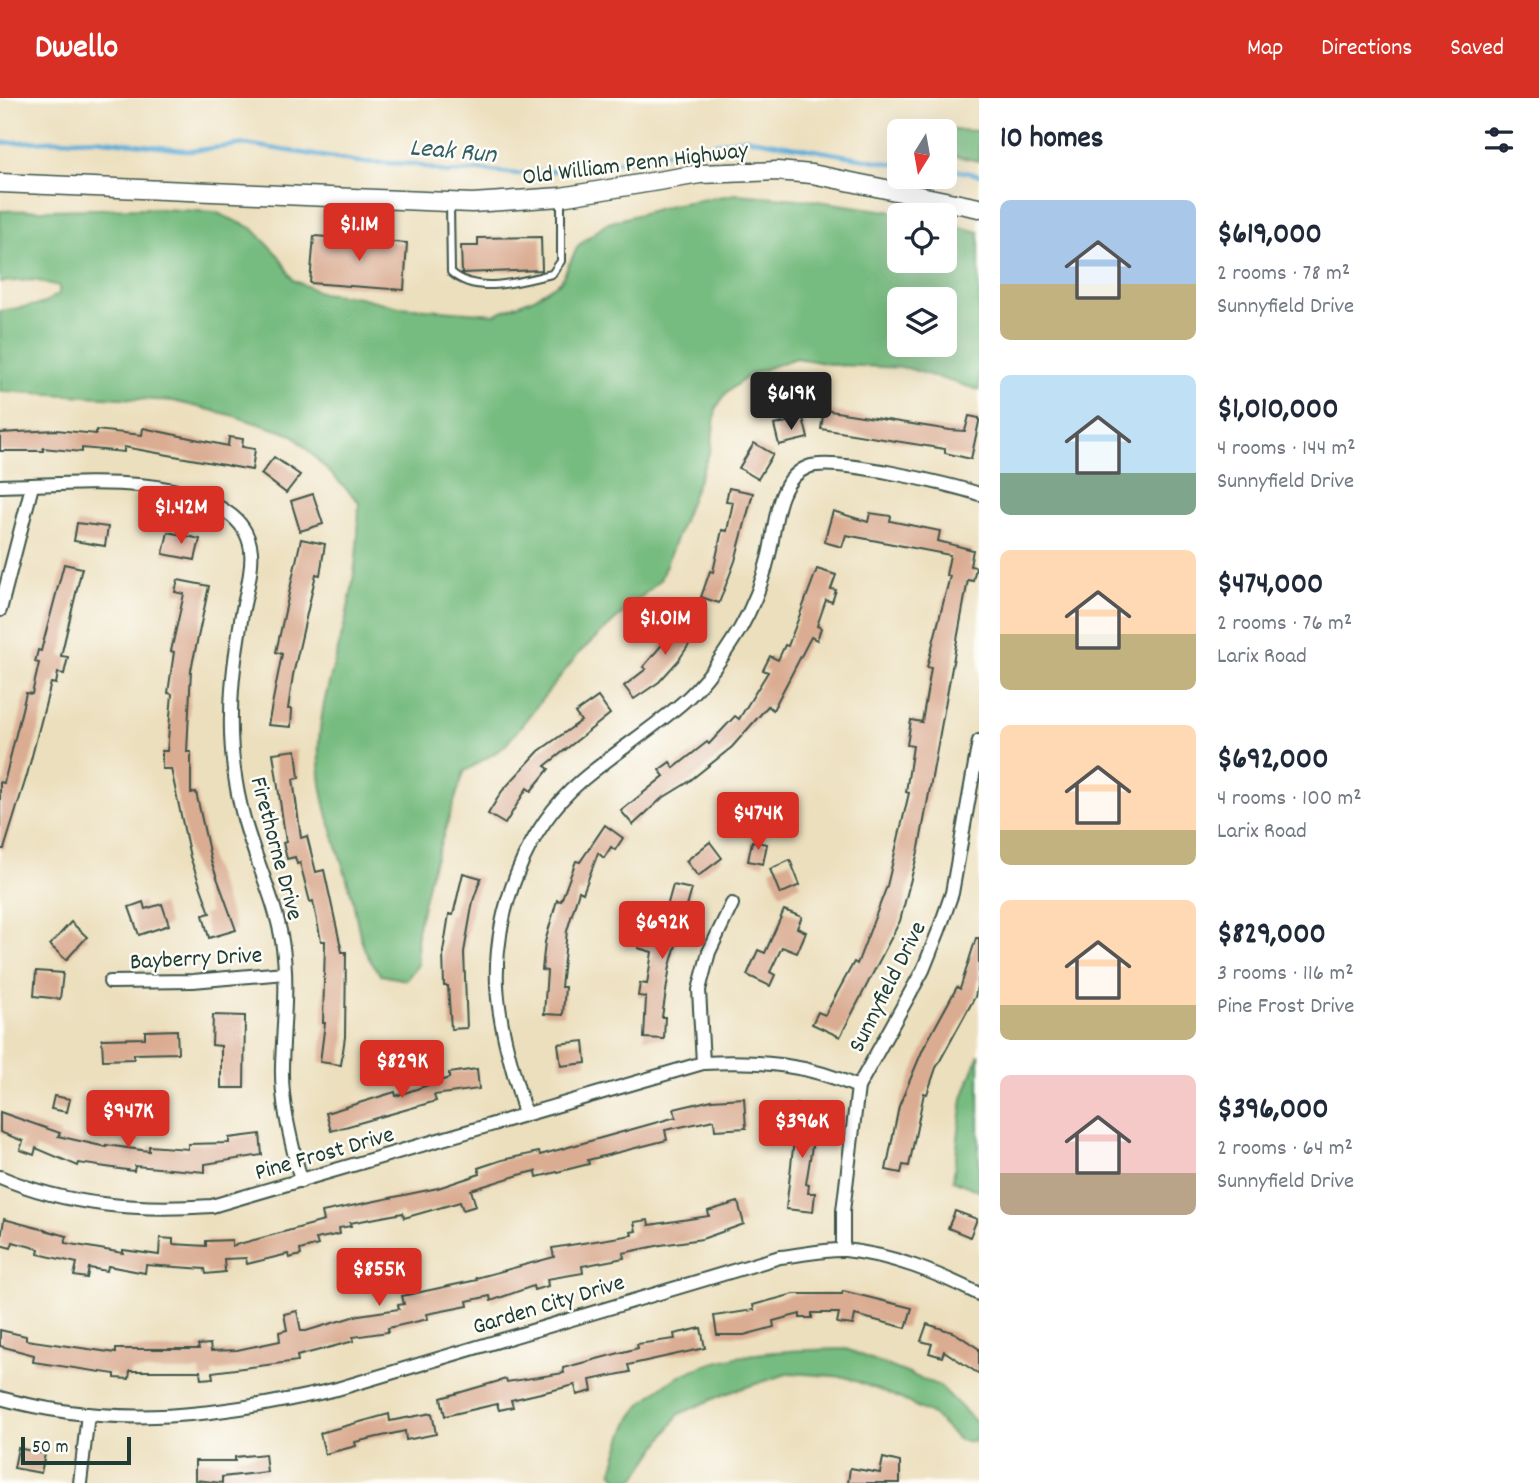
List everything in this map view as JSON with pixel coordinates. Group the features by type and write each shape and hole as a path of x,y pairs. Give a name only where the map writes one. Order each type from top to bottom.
{"main road":[{"name":"Old William Penn Highway","path":"0,183 450,202 561,197 700,174 777,171 812,174 979,208"}],"street":[{"path":"525,1114 505,1041 497,986 500,937 522,862 542,824 578,783 684,702 722,657 752,608 769,556 780,501 791,478 808,467 829,464 935,482 979,494"},
{"path":"0,610 32,485"},
{"name":"Firethorne Drive","path":"0,486 138,486 174,490 212,504 233,517 246,534 251,549 252,576 235,660 231,715 233,760 243,817 282,941 285,973 284,1106 301,1181"},
{"name":"Sunnyfield Drive","path":"843,1250 843,1211 858,1087 923,970 952,893 979,741"},
{"path":"704,1063 699,990 709,952 732,904"},
{"name":"Bayberry Drive","path":"110,982 193,981 285,973"},
{"name":"Pine Frost Drive","path":"0,1177 70,1200 158,1209 212,1206 704,1063 778,1062 829,1074 858,1087"},
{"name":"Garden City Drive","path":"0,1398 88,1414 157,1418 209,1415 274,1404 337,1389 780,1257 843,1250 885,1257 936,1272 979,1294"},
{"path":"80,1483 88,1414"}],"lane":[{"path":"450,202 451,272 463,282 504,285 552,275 561,261 561,197"}],"green space":[{"path":"957,130 979,131 979,161 957,156"},
{"path":"736,194 810,200 887,211 887,273 957,273 957,226 979,232 979,390 907,368 836,365 796,358 751,374 727,392 716,408 711,448 660,580 579,653 504,747 464,772 429,879 417,931 418,965 406,980 381,975 368,956 361,938 323,798 319,763 323,708 346,618 354,574 359,502 293,435 231,415 173,401 0,391 0,311 42,304 59,294 59,286 34,280 0,282 0,211 144,208 215,212 252,228 279,256 293,280 321,293 359,297 399,307 495,314 534,298 561,281 578,246 605,224 671,205"},
{"path":"979,1054 979,1191 953,1180 963,1098"},
{"path":"846,1349 940,1386 979,1425 975,1442 959,1440 933,1415 897,1397 845,1377 790,1373 725,1394 679,1414 635,1479 619,1481 612,1471 628,1424 636,1411 656,1391 680,1376 706,1365 762,1353"}],"building":[{"path":"314,236 407,243 404,290 310,283"},
{"path":"541,237 542,270 462,273 461,246 478,246 478,238"},
{"path":"824,410 950,430 965,431 969,416 979,418 979,422 971,459 945,453 945,449 821,429"},
{"path":"803,418 808,438 779,445 774,425"},
{"path":"143,428 228,446 229,437 243,439 242,447 255,449 252,470 124,447 124,452 82,448 82,452 43,448 43,451 0,451 0,433 56,430 96,434 96,430 142,435"},
{"path":"754,443 773,454 758,479 739,468"},
{"path":"274,457 300,475 286,493 261,474"},
{"path":"729,488 753,493 735,561 719,603 701,597 710,571 713,572 722,530 727,531 733,502 726,501"},
{"path":"313,494 323,524 300,531 291,501"},
{"path":"833,511 868,522 870,513 891,516 890,521 940,531 938,541 973,550 970,566 976,567 973,581 968,580 919,848 900,921 840,1037 812,1024 818,1012 825,1015 854,962 857,964 887,886 909,793 906,792 913,746 907,745 911,720 922,722 931,668 927,667 950,576 946,575 950,555 846,535 842,547 824,542"},
{"path":"77,523 108,527 105,546 74,541"},
{"path":"168,532 200,539 195,560 163,554"},
{"path":"301,539 325,544 320,575 316,574 293,675 288,709 292,709 291,727 268,725 282,654 276,652"},
{"path":"64,564 82,568 61,656 68,657 64,674 58,673 56,684 51,683 27,775 4,849 0,849 0,782 4,783 26,693 32,694 39,663 35,662 38,650 41,651"},
{"path":"817,569 836,575 831,589 836,590 832,602 826,600 817,626 821,628 817,640 811,637 773,710 768,706 732,747 687,783 661,799 633,825 621,811 664,776 659,770 670,762 674,768 707,742 709,744 735,716 739,719 768,672 763,670 770,656 778,660 785,645 788,646"},
{"path":"178,580 209,586 191,670 187,752 191,752 191,793 196,792 211,861 236,930 209,938 203,915 210,913 190,857 171,769 162,769 162,751 167,751 172,694 168,693 174,652 171,651 184,594 175,592"},
{"path":"688,614 703,624 678,661 659,682 634,699 624,686 646,669 643,667"},
{"path":"598,697 610,714 545,766 549,769 531,791 527,788 505,824 488,814 502,791 539,751 581,721 575,713"},
{"path":"296,750 299,778 293,779 301,838 307,836 316,872 324,870 342,952 346,952 345,1037 341,1065 320,1062 325,1023 325,941 321,941 313,901 310,902 300,863 297,864 295,857 287,859 283,843 286,842 273,753"},
{"path":"605,825 623,838 615,850 611,847 604,858 598,853 583,893 579,891 567,931 561,987 565,987 563,1015 544,1014 547,971 542,970 545,942 557,900 561,901 576,861 580,862"},
{"path":"752,841 767,844 763,864 748,861"},
{"path":"710,842 722,858 698,876 686,861"},
{"path":"790,860 800,885 780,894 770,869"},
{"path":"463,873 481,878 473,901 464,952 467,1028 451,1029 448,986 444,986 443,952 449,914 453,915"},
{"path":"673,885 692,889 670,966 662,1017 665,1017 664,1039 644,1038 646,997 638,996 640,983 647,984 652,952 638,948 644,931 659,936"},
{"path":"143,902 145,909 162,904 169,925 139,935 129,907"},
{"path":"784,910 802,917 797,928 806,932 797,953 782,947 770,972 775,975 770,986 747,975 758,950 765,953"},
{"path":"71,922 87,937 66,960 50,945"},
{"path":"976,938 979,938 979,976 975,997 936,1068 927,1094 924,1093 909,1166 903,1165 901,1173 886,1170 899,1106 923,1049 957,987 960,989"},
{"path":"36,971 63,973 60,999 34,996"},
{"path":"213,1015 245,1016 244,1088 221,1088 221,1046 212,1045"},
{"path":"177,1030 178,1053 134,1054 134,1059 103,1060 102,1039 145,1038 145,1031"},
{"path":"584,1041 586,1063 561,1066 558,1044"},
{"path":"477,1069 479,1089 434,1095 436,1101 331,1131 326,1113 395,1092 396,1096 449,1078 449,1073"},
{"path":"54,1096 70,1099 67,1112 51,1109"},
{"path":"744,1098 746,1128 715,1130 714,1120 665,1130 667,1140 588,1160 589,1164 537,1177 536,1171 471,1190 476,1206 463,1210 460,1202 404,1218 403,1213 350,1223 351,1226 339,1228 340,1234 316,1239 318,1245 300,1250 301,1255 289,1258 288,1254 247,1264 246,1258 224,1259 225,1272 206,1274 205,1269 146,1265 145,1273 108,1266 107,1271 89,1268 87,1278 74,1276 77,1263 38,1254 39,1249 13,1242 11,1248 0,1245 4,1219 67,1236 65,1243 123,1253 123,1250 159,1255 160,1238 173,1239 173,1244 206,1246 206,1241 232,1240 232,1246 324,1221 322,1212 438,1188 480,1174 478,1168 502,1160 539,1152 540,1155 676,1117 674,1109 712,1100"},
{"path":"797,1104 818,1109 806,1184 809,1185 808,1193 815,1193 813,1212 786,1209 795,1131 792,1130"},
{"path":"0,1112 60,1133 58,1136 106,1147 149,1151 149,1146 188,1149 188,1144 229,1143 229,1138 260,1134 262,1155 205,1164 205,1172 135,1166 134,1171 79,1163 78,1166 36,1148 34,1155 20,1150 23,1141 0,1132"},
{"path":"738,1202 744,1224 702,1239 623,1253 624,1258 582,1266 583,1273 547,1279 548,1286 534,1290 533,1286 491,1301 490,1296 467,1301 468,1306 427,1314 428,1319 388,1328 388,1332 353,1337 354,1341 297,1356 298,1361 212,1372 213,1378 201,1379 200,1371 130,1371 129,1379 115,1378 115,1374 33,1362 34,1355 0,1346 0,1330 26,1336 26,1340 116,1353 116,1349 199,1349 198,1345 210,1344 211,1351 237,1350 280,1341 279,1332 287,1330 284,1314 297,1311 301,1331 306,1331 359,1315 399,1309 398,1305 404,1304 402,1296 477,1280 476,1278 554,1257 552,1248 632,1235 631,1232 636,1231 634,1222 648,1220 649,1225 709,1216 708,1211"},
{"path":"955,1211 977,1219 970,1237 948,1228"},
{"path":"843,1291 912,1308 906,1328 855,1315 853,1325 837,1323 839,1313 812,1313 812,1318 800,1318 800,1314 773,1321 774,1327 744,1335 717,1335 714,1316 754,1310 753,1305 794,1294 842,1294"},
{"path":"927,1324 955,1333 979,1349 979,1374 944,1351 942,1357 929,1353 932,1344 921,1341"},
{"path":"701,1328 705,1348 628,1365 630,1372 590,1380 592,1391 577,1395 575,1385 511,1400 513,1407 499,1410 497,1404 445,1416 441,1398 506,1379 507,1382 564,1373 563,1368 638,1348 637,1344 675,1339 674,1334"},
{"path":"432,1413 436,1434 406,1440 405,1431 355,1442 356,1446 325,1454 320,1433 389,1414 390,1421"},
{"path":"18,1448 45,1454 41,1473 14,1468"},
{"path":"265,1454 267,1472 222,1477 222,1483 195,1480 195,1461 235,1461 235,1457"},
{"path":"883,1458 900,1462 900,1483 848,1483 850,1468 880,1473"}],"waterway":[{"name":"Leak Run","path":"0,143 96,139 191,151 245,144 359,162 414,164 448,173 483,170 518,174 583,168 745,138 887,163"},
{"name":"Leak Run","path":"957,170 979,175"}]}
